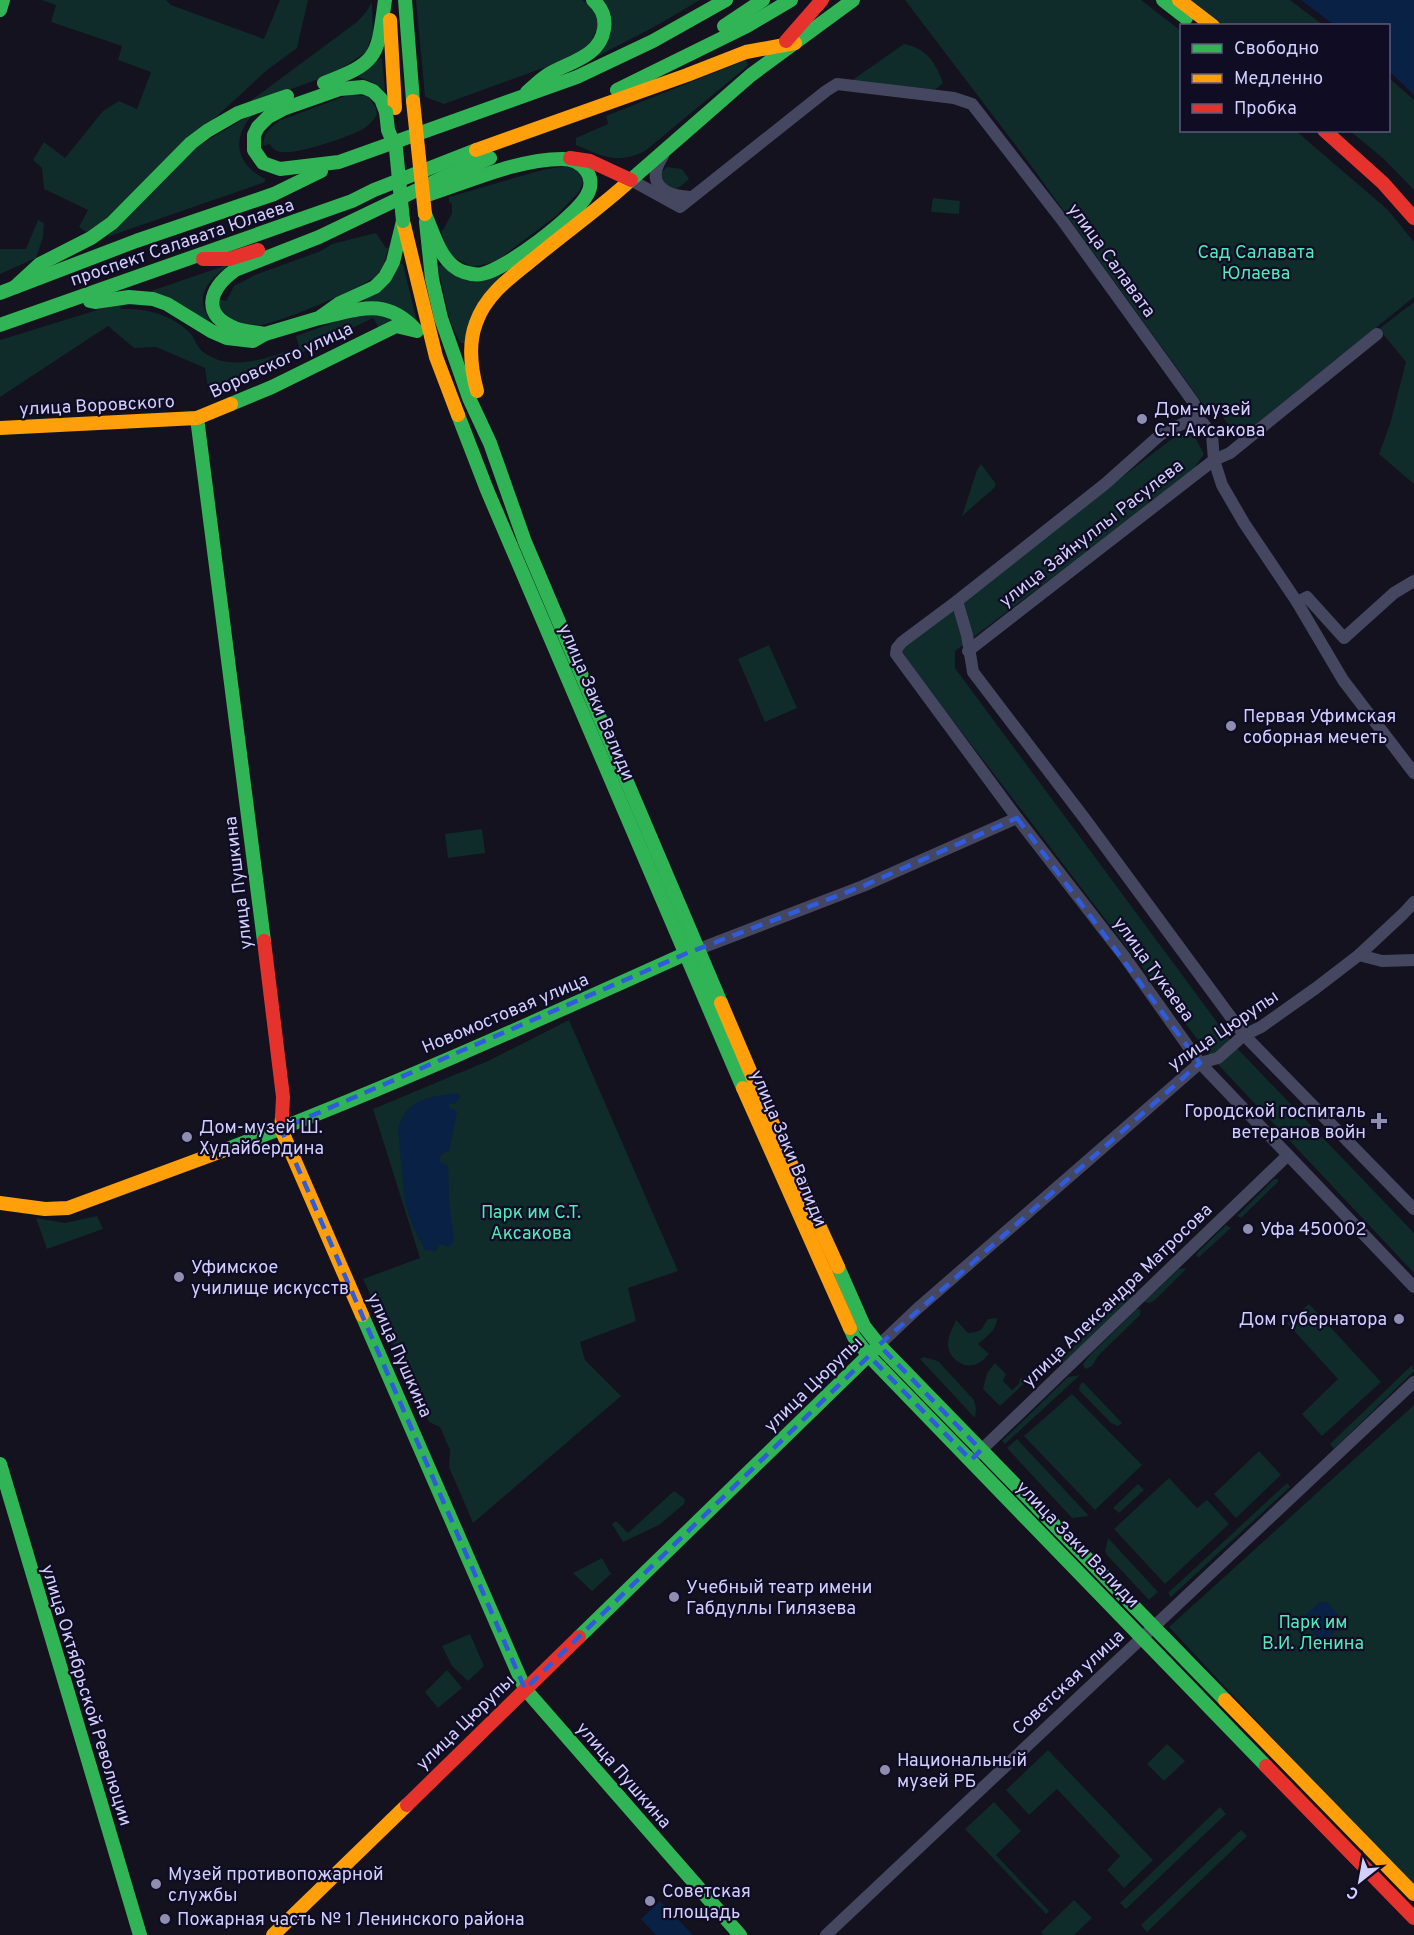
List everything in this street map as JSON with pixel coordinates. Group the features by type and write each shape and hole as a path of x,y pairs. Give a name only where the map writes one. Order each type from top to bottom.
{"main road":[{"path":"0,10 3,0"},
{"path":"319,318 340,303 375,287 386,277 403,243 396,149 390,110 393,58 386,0"},
{"path":"15,287 40,264 91,238 112,223 186,148 207,131 238,113 344,75 363,65 373,56 378,46 386,0"},
{"path":"405,0 424,214 431,234 445,260 462,271 483,274 499,268 578,206 587,195 591,184 590,174 587,168 574,160 565,159"},
{"path":"525,95 547,75 582,59 600,42 605,23 603,12 593,0"},
{"path":"390,110 378,94 359,86 345,87 264,120 256,130 251,142 253,153 265,165 279,169 296,169 317,163 339,162 602,68 726,0"},
{"path":"265,334 238,330 220,319 213,309 211,298 214,288 223,278 235,270 319,237 442,178 549,134 573,114 635,80 763,0"},
{"path":"635,80 747,26 791,0"},
{"path":"573,114 747,52 789,44 822,0"},
{"path":"490,443 472,374 471,344 475,324 490,298 507,279 631,180 651,160 789,44 853,0"},
{"path":"1163,0 1193,24"},
{"path":"1179,0 1210,24"},
{"name":"проспект Салавата Юлаева","path":"0,325 352,201 374,190 573,114"},
{"path":"1326,132 1371,171 1401,201 1414,218"},
{"path":"1342,132 1379,164 1414,200"},
{"path":"189,259 229,259 518,168 565,159 582,158 631,180"},
{"path":"599,165 629,166 651,160"},
{"name":"проспект Салавата Юлаева","path":"0,294 136,241 274,194 339,162"},
{"name":"улица Заки Валиди","path":"431,234 432,279 441,318 469,398 490,443 529,552 767,1111 864,1326 879,1345 1414,1894"},
{"name":"улица Заки Валиди","path":"403,243 436,357 487,490 811,1245 854,1337 869,1356 1414,1918"},
{"path":"76,298 95,302 129,297 153,299 167,304 227,338 253,341 265,334 319,318 363,308 384,308 398,313 410,323 436,357"},
{"name":"Воровского улица","path":"197,418 272,387 396,326 417,331"},
{"name":"улица Воровского","path":"0,428 197,418"},
{"name":"улица Пушкина","path":"197,418 204,457 283,1097 282,1129 525,1689 740,1935"},
{"name":"Новомостовая улица","path":"0,1203 45,1209 68,1208 282,1129 685,954"},
{"name":"улица Цюрупы","path":"273,1935 879,1345"},
{"name":"улица Октябрьской Революции","path":"0,1464 140,1935"},
{"path":"0,1490 134,1935"}],"street":[{"name":"улица Салавата","path":"631,180 680,207 837,84 954,98 972,104 1062,219 1194,403 1194,418 1203,423 1212,435 1214,460 1222,485 1233,504 1297,602 1343,680 1414,772"},
{"path":"684,132 659,161 655,175 657,183 667,192 691,197"},
{"name":"улица Зайнуллы Расулева","path":"968,651 1214,460 1230,453 1377,334"},
{"name":"улица Зайнуллы Расулева","path":"897,648 1105,484 1160,435 1194,418"},
{"path":"1297,602 1307,597 1344,638 1394,593 1414,580"},
{"name":"улица Тукаева","path":"957,602 967,635 973,672 1085,819 1244,1035 1414,1209"},
{"name":"улица Тукаева","path":"897,648 896,654 901,662 1167,1015 1200,1063 1414,1287"},
{"name":"Новомостовая улица","path":"685,954 863,886 1017,818"},
{"name":"улица Цюрупы","path":"879,1345 910,1315 1200,1063 1218,1058 1244,1035 1261,1027 1359,955 1414,902"},
{"path":"1359,955 1382,961 1414,960"},
{"name":"улица Александра Матросова","path":"971,1460 1288,1155"},
{"name":"Советская улица","path":"826,1935 1414,1382"}],"highlighted area":[{"path":"1017,818 1200,1063 879,1345 981,1450 971,1460 869,1356 525,1689 281,1129 685,954 863,886"}],"green space":[{"path":"42,0 166,0 171,5 264,39 280,0 308,0 297,48 267,70 89,234 79,227 88,210 44,189 42,168 33,160 44,142 65,158 103,111 119,101 137,109 151,72 118,60 122,46 51,22 56,5"},
{"path":"416,0 582,0 592,7 599,23 589,47 546,67 444,104 425,97"},
{"path":"603,0 700,0 598,56"},
{"name":"Сад Салавата Юлаева","path":"905,0 1141,0 1180,30 1180,132 1297,132 1388,210 1414,242 1414,297 1238,439 1218,410 1210,414 1032,167"},
{"path":"1187,0 1290,0 1322,24 1222,24"},
{"path":"372,2 373,33 366,52 335,73 249,102 357,22"},
{"path":"904,44 918,49 929,57 943,83 936,89 927,90 851,81"},
{"path":"381,58 385,91 372,82 358,77"},
{"path":"746,60 748,65 744,69 645,151 626,158 618,158 602,155 576,145 576,138 608,124 606,116"},
{"path":"1390,79 1414,100 1414,190 1384,159 1351,132 1390,132"},
{"path":"348,95 368,96 376,108 377,115 365,128 335,141 298,151 281,152 274,150 270,144 263,146 268,131 281,120"},
{"path":"254,113 242,132 239,141 240,149 247,165 265,179 265,182 107,237 196,147"},
{"path":"565,166 579,171 583,182 579,192 556,216 495,262 472,267 449,255 441,231 452,213 449,197 542,170"},
{"path":"667,167 682,169 689,179 678,188 669,187 660,181 662,172"},
{"path":"933,198 960,201 959,214 931,212"},
{"path":"38,220 44,223 43,237 36,258 0,274 0,249 26,249"},
{"path":"376,233 386,248 389,247 379,273 359,286 323,303 261,325 240,322 223,312 220,306 218,299 226,301 234,286 255,275 321,251 332,244"},
{"path":"230,264 214,278 204,292 204,307 214,326 151,291"},
{"path":"400,264 403,264 417,322 361,304"},
{"path":"438,266 501,275 464,343 461,343 456,335 449,316"},
{"path":"1414,302 1414,484 1379,454 1390,424 1406,362 1379,329"},
{"path":"120,303 121,309 158,313 174,321 193,336 202,351 213,358 237,362 263,359 299,347 296,336 363,312 396,317 379,328 373,318 264,371 209,394 205,368 156,347 134,348 108,326 0,397 0,340"},
{"path":"1188,434 1196,439 1204,454 1191,473 955,651 955,668 1234,1045 1414,1233 1414,1273 1211,1057 898,649 1173,438"},
{"path":"981,464 996,484 962,516 977,470"},
{"path":"769,645 797,708 765,722 738,659"},
{"path":"482,829 485,853 448,858 445,834"},
{"name":"Парк им С.Т. Аксакова","path":"569,1020 678,1271 628,1288 636,1321 580,1342 585,1360 621,1396 473,1523 449,1467 450,1450 440,1427 429,1422 363,1279 420,1258 373,1109 488,1061"},
{"path":"1274,1179 1278,1179 1278,1182 1241,1218 1237,1216"},
{"path":"97,1216 103,1229 47,1249 36,1218 65,1223"},
{"path":"1226,1225 1231,1228 1198,1258 1196,1254"},
{"path":"1187,1268 1155,1300 1150,1303 1144,1302 1179,1269"},
{"path":"1127,1294 1130,1299 1063,1365 1057,1363"},
{"path":"1309,1304 1381,1382 1322,1436 1302,1414 1338,1379 1287,1323"},
{"path":"1137,1309 1140,1309 1140,1315 1098,1356 1092,1366 1086,1369 1083,1364 1090,1355"},
{"path":"997,1318 993,1330 978,1344 989,1354 982,1361 964,1365 952,1356 948,1348 948,1340 956,1320 968,1333 980,1331 988,1319"},
{"path":"924,1357 938,1361 974,1400 975,1418 920,1359"},
{"path":"995,1363 1006,1374 1003,1381 1012,1390 1019,1384 1020,1378 1029,1379 1000,1406 983,1389 987,1373"},
{"path":"1412,1365 1414,1371 1334,1449 1330,1444"},
{"path":"1080,1375 1005,1444 1002,1441 1068,1377"},
{"path":"1083,1382 1122,1423 1118,1426 1111,1423 1079,1390"},
{"path":"1072,1394 1142,1465 1095,1510 1024,1436"},
{"name":"Парк им В.И. Ленина","path":"1414,1405 1414,1889 1169,1627"},
{"path":"1017,1439 1089,1516 1072,1518 1007,1448"},
{"path":"1259,1451 1281,1475 1236,1518 1214,1494"},
{"path":"1169,1478 1197,1508 1207,1500 1229,1524 1165,1584 1114,1529"},
{"path":"1287,1483 1290,1487 1171,1597 1168,1593"},
{"path":"1138,1484 1144,1490 1119,1513 1113,1508"},
{"path":"674,1491 685,1499 684,1504 659,1525 623,1542 612,1524 616,1521 628,1533"},
{"path":"1108,1538 1158,1592 1149,1600 1107,1555 1105,1551"},
{"path":"602,1558 611,1574 592,1591 573,1573"},
{"path":"470,1634 484,1666 468,1681 452,1666 442,1646"},
{"path":"447,1670 462,1688 438,1708 425,1692"},
{"path":"1167,1744 1185,1761 1164,1781 1147,1764"},
{"path":"1048,1750 1153,1860 1124,1888 1107,1870 1120,1856 1057,1789 1029,1815 1006,1790"},
{"path":"994,1802 1021,1831 996,1855 1049,1911 1046,1914 965,1829"},
{"path":"1220,1807 1226,1814 1126,1909 1120,1903"},
{"path":"1241,1830 1247,1836 1147,1932 1141,1925"},
{"path":"1074,1900 1092,1918 1074,1935 1043,1935 1041,1932"}],"water":[{"path":"1301,0 1414,0 1414,95 1390,72 1390,24 1333,24"},
{"path":"457,1093 460,1096 455,1104 449,1104 449,1108 457,1111 449,1151 440,1157 440,1162 448,1166 449,1201 454,1240 450,1247 440,1244 436,1251 425,1250 413,1227 405,1202 398,1129 407,1111 413,1105 428,1098"},
{"path":"1320,1602 1328,1603 1341,1618 1342,1626 1327,1639 1318,1638 1305,1624 1305,1616"},
{"path":"660,1901 693,1935 656,1935 641,1919"}],"traffic: fast":[{"path":"0,10 3,0"},
{"path":"324,83 356,69 372,55 380,34 385,0"},
{"path":"405,0 413,101"},
{"path":"527,92 549,74 582,58 597,46 604,29 604,17 593,0"},
{"path":"386,112 381,99 373,91 363,87 340,89 283,109 268,117 254,135 254,150 263,163 280,169 339,162 577,77 653,41 726,0"},
{"path":"724,26 763,0"},
{"path":"617,90 747,26 791,0"},
{"path":"625,185 751,75 853,0"},
{"path":"1163,0 1186,18"},
{"path":"15,287 40,264 91,238 112,223 191,143 207,131 238,113 287,96"},
{"path":"386,112 388,130 396,149 403,221"},
{"path":"0,325 352,201 374,190 476,150"},
{"path":"265,334 237,329 217,317 212,301 214,293 226,277 235,270 319,237 442,178 490,158"},
{"path":"425,214 439,248 449,263 464,272 482,274 523,253 569,216 587,195 590,181 586,170 575,162 562,159 546,160 512,167 430,194"},
{"path":"0,293 136,241 274,194 321,171"},
{"path":"90,301 129,297 153,299 167,304 227,338 253,341 265,334 319,318 340,303 375,287 385,277 393,262 403,221"},
{"path":"426,222 432,279 441,318 469,398 490,443 525,542 721,1003"},
{"path":"319,318 359,309 382,309 404,319 416,330"},
{"path":"231,404 272,387 396,326 417,331"},
{"path":"458,415 487,490 743,1088"},
{"path":"197,418 264,941"},
{"path":"222,1151 397,1081 685,954"},
{"path":"838,1267 864,1326 879,1345 1225,1700"},
{"path":"362,1315 525,1689 740,1935"},
{"path":"850,1328 869,1356 1266,1766"},
{"path":"579,1637 876,1348"},
{"path":"0,1464 140,1935"}],"traffic: slow":[{"path":"1179,0 1210,24"},
{"path":"390,20 395,108"},
{"path":"476,150 746,52 795,43"},
{"path":"413,101 425,214"},
{"path":"477,391 471,348 473,331 487,301 513,275 625,185"},
{"path":"403,221 436,357 458,415"},
{"path":"0,428 197,418 231,404"},
{"path":"721,1003 838,1267"},
{"path":"743,1088 850,1328"},
{"path":"282,1117 281,1129 362,1315"},
{"path":"0,1203 45,1209 68,1208 222,1151"},
{"path":"1225,1700 1414,1894"},
{"path":"273,1935 407,1805"}],"traffic: jam":[{"path":"786,41 822,0"},
{"path":"1326,132 1383,183 1414,218"},
{"path":"570,158 590,161 631,180"},
{"path":"203,259 229,259 258,250"},
{"path":"264,941 283,1097 282,1117"},
{"path":"407,1805 579,1637"},
{"path":"1266,1766 1414,1918"}],"place":[{"name":"Дом-музей С.Т. Аксакова","path":"1142,419"},
{"name":"Первая Уфимская соборная мечеть","path":"1231,726"},
{"name":"Городской госпиталь ветеранов войн","path":"1379,1121"},
{"name":"Дом-музей Ш. Худайбердина","path":"187,1137"},
{"name":"Уфа 450002","path":"1248,1229"},
{"name":"Уфимское училище искусств","path":"179,1277"},
{"name":"Дом губернатора","path":"1399,1319"},
{"name":"Учебный театр имени Габдуллы Гилязева","path":"674,1597"},
{"name":"Национальный музей РБ","path":"885,1770"},
{"name":"Музей противопожарной службы","path":"156,1884"},
{"name":"Советская площадь","path":"650,1901"},
{"name":"Пожарная часть № 1 Ленинского района","path":"165,1919"}]}
